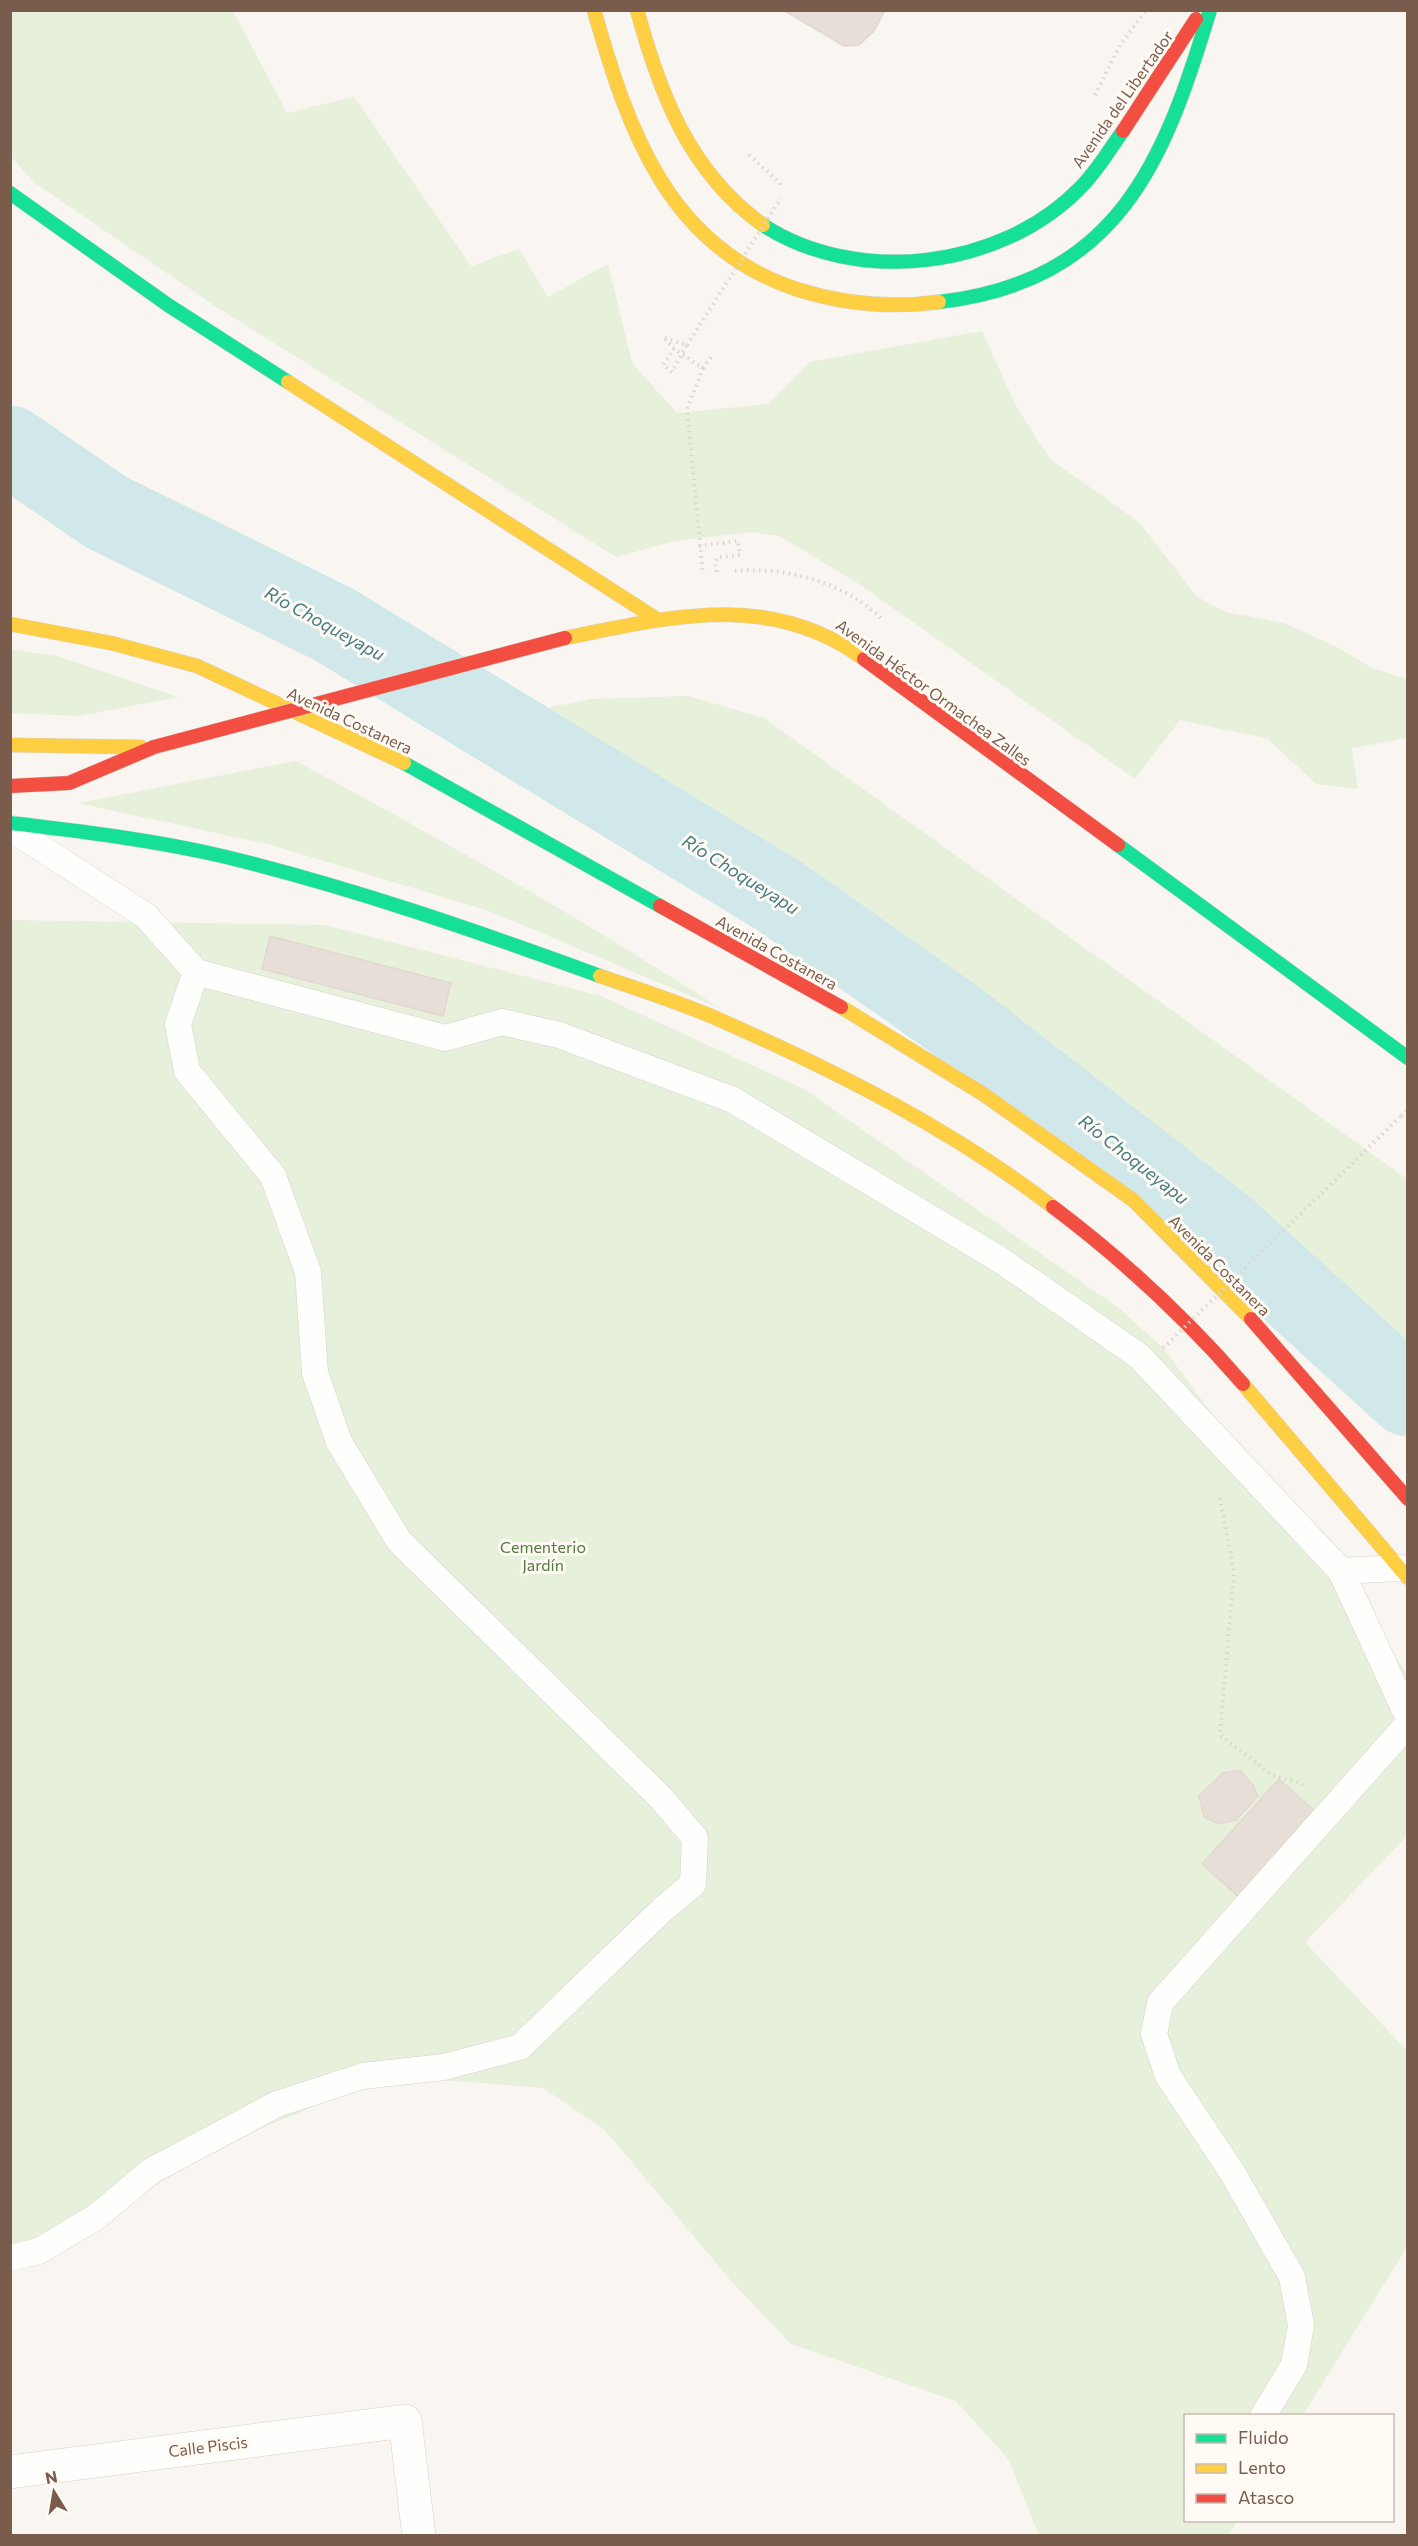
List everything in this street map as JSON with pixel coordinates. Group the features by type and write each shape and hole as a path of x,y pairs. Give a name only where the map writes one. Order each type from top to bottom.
{"main road":[{"name":"Avenida del Libertador","path":"594,10 632,130 663,184 690,220 718,248 771,280 851,304 933,304 998,292 1061,262 1100,232 1135,194 1165,142 1185,93 1210,10"},
{"name":"Avenida del Libertador","path":"637,10 667,105 686,143 709,174 739,206 781,236 822,252 869,261 927,261 987,248 1035,225 1079,190 1118,138 1203,10"},
{"path":"10,193 168,304 658,620"},
{"name":"Avenida Héctor Ormachea Zalles","path":"154,747 565,638 658,620 719,612 753,612 787,619 817,630 842,643 1407,1058"},
{"name":"Avenida Costanera","path":"10,624 111,644 197,666 391,757 873,1025 923,1056 983,1094 1133,1200 1272,1340 1407,1498"},
{"path":"10,745 154,747"},
{"path":"10,786 69,783 154,747"},
{"path":"10,823 77,831 221,856 377,901 531,951 719,1019 859,1087 1001,1167 1115,1254 1218,1355 1404,1573"}],"street":[{"name":"Calle Piscis","path":"10,2472 405,2421 419,2535"}],"lane":[{"path":"10,828 146,916 196,972 445,1038 502,1022 559,1035 733,1100 999,1259 1139,1356 1341,1571 1407,1717"},
{"path":"10,2258 39,2251 96,2217 151,2170 277,2104 363,2076 444,2067 520,2047 663,1909 693,1884 695,1838 661,1798 399,1541 339,1442 315,1374 308,1272 273,1176 187,1071 178,1024 196,972"},
{"path":"1341,1571 1404,1573"},
{"path":"1264,2414 1294,2365 1302,2325 1292,2277 1232,2172 1168,2076 1154,2034 1160,2003 1407,1724"}],"path":[{"path":"1095,96 1120,45 1146,10"},
{"path":"745,151 780,183"},
{"path":"772,196 786,205"},
{"path":"674,349 663,365 672,372 781,198"},
{"path":"687,345 665,338 674,349 703,368"},
{"path":"704,575 687,409 703,368 713,354"},
{"path":"699,543 738,540 740,555 718,557 715,562 717,573"},
{"path":"1163,1348 1407,1110"},
{"path":"1219,1491 1234,1572 1220,1735 1272,1776 1300,1783 1330,1812"}],"green space":[{"path":"11,10 233,11 287,113 354,97 471,266 519,249 548,297 608,264 632,363 677,413 768,404 810,362 982,331 1016,406 1050,459 1139,522 1196,596 1225,612 1284,623 1337,647 1372,668 1407,679 1407,738 1352,748 1358,789 1316,784 1268,739 1180,720 1135,779 859,584 780,536 752,532 675,541 616,557 215,306 35,183 11,157"},
{"path":"10,649 57,656 178,697 79,716 11,713"},
{"path":"688,696 764,718 1407,1179 1407,1413 1191,1203 1059,1097 798,898 619,788 493,719 590,699"},
{"path":"296,761 510,880 615,942 719,1008 489,911 271,845 78,803"},
{"name":"Cementerio Jardín","path":"11,920 325,925 601,996 804,1089 1120,1309 1163,1348 1407,1673 1407,1836 1305,1942 1407,2051 1407,2247 1304,2414 1184,2414 1184,2522 1237,2522 1229,2535 1039,2535 1009,2460 956,2401 791,2344 732,2282 605,2130 543,2088 443,2080 353,2090 260,2129 164,2179 99,2227 11,2265"}],"building":[{"path":"783,10 885,10 874,31 859,45 844,46"},
{"path":"270,936 451,983 443,1016 262,969"},
{"path":"1240,1770 1253,1785 1258,1796 1236,1820 1218,1824 1204,1817 1199,1796 1223,1773"},
{"path":"1279,1779 1318,1814 1241,1899 1202,1864"}],"waterway":[{"name":"Río Choqueyapu","path":"10,446 106,512 333,624 779,896 954,1019 1225,1229 1408,1396"}],"traffic: fast":[{"path":"939,302 1000,290 1050,269 1091,241 1124,206 1151,164 1173,117 1210,10"},
{"path":"763,225 800,244 841,256 883,262 927,260 969,252 1010,237 1047,216 1085,183 1123,131"},
{"path":"10,193 168,305 288,382"},
{"path":"404,763 660,906"},
{"path":"10,823 170,845 270,868 413,911 600,976"},
{"path":"1118,845 1408,1058"}],"traffic: slow":[{"path":"594,10 607,55 639,140 660,179 686,215 716,245 754,271 816,295 851,302 886,305 939,302"},
{"path":"637,10 656,72 681,129 715,181 737,204 763,225"},
{"path":"288,382 658,620"},
{"path":"565,638 681,617 756,616 792,624 828,637 864,659"},
{"path":"10,624 111,643 197,666 404,763"},
{"path":"10,745 141,747"},
{"path":"600,976 706,1014 850,1081 975,1152 1053,1207"},
{"path":"841,1007 983,1094 1133,1200 1251,1319"},
{"path":"1243,1384 1408,1578"}],"traffic: jam":[{"path":"1123,131 1196,19"},
{"path":"154,747 565,638"},
{"path":"864,659 1118,845"},
{"path":"10,786 69,783 154,747"},
{"path":"660,906 841,1007"},
{"path":"1053,1207 1104,1247 1152,1290 1243,1384"},
{"path":"1251,1319 1408,1499"}]}
